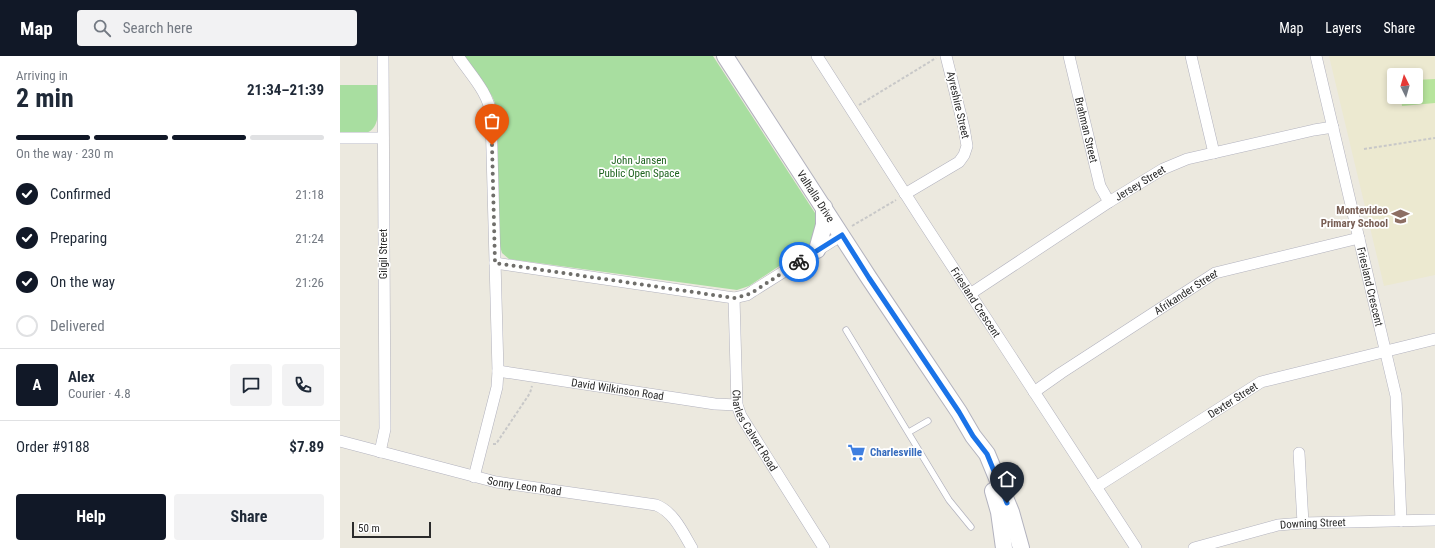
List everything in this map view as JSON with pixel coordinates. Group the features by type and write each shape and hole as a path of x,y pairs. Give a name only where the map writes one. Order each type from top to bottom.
{"main road":[{"name":"Valhalla Drive","path":"725,56 824,207 847,231 869,278 959,412 973,436 987,454 1011,512 1021,548"},
{"path":"818,250 824,225 824,207"},
{"name":"Valhalla Drive","path":"973,436 999,512 1004,548"}],"street":[{"name":"Gilgil Street","path":"380,452 384,429 383,56"},
{"path":"458,56 486,97 490,108 498,371 497,387 474,477"},
{"name":"Friesland Crescent","path":"817,56 905,194 1136,548"},
{"name":"Ayreshire Street","path":"905,194 959,162 964,155 967,146 946,56"},
{"name":"Brahman Street","path":"1069,56 1100,186 1109,202"},
{"path":"1191,56 1214,153"},
{"name":"Friesland Crescent","path":"1316,56 1396,396 1401,521"},
{"name":"Jersey Street","path":"970,294 1163,168 1214,153 1333,127"},
{"path":"340,138 383,138"},
{"path":"495,263 734,298 753,292 847,231"},
{"name":"Afrikander Street","path":"1034,392 1215,273 1359,238"},
{"name":"Charles Calvert Road","path":"734,298 737,405 744,421 824,548"},
{"name":"Dexter Street","path":"1096,487 1255,384 1269,378 1435,340"},
{"name":"David Wilkinson Road","path":"498,371 715,404 737,405"},
{"name":"Sonny Leon Road","path":"340,441 496,482 656,505 669,513 692,548"},
{"path":"1299,453 1303,523"},
{"name":"Downing Street","path":"1194,548 1223,544 1272,526 1303,523 1435,520"}],"lane":[{"path":"846,330 949,500 971,527"},
{"path":"909,432 928,421"}],"path":[{"path":"851,110 938,56"},
{"path":"1364,149 1435,138"},
{"path":"847,231 905,194"},
{"path":"482,444 496,444 530,393 535,377"}],"shaded area":[{"name":"Montevideo Primary School","path":"1329,56 1435,56 1435,275 1384,286"}],"green space":[{"name":"John Jansen Public Open Space","path":"464,56 713,56 815,213 816,227 813,240 808,247 749,286 737,290 509,259 502,253 499,243 495,103 492,96"},
{"path":"1435,79 1435,103 1402,106 1402,104 1423,104 1423,80"},
{"path":"340,85 378,85 379,105 377,120 371,131 359,134 340,134"}],"way so far":[{"path":"492,145 495,263 734,298 753,292 799,262"}],"place":[{"name":"Montevideo Primary School","path":"1401,216"},
{"name":"Charlesville","path":"857,452"}],"route":[{"path":"799,262 842,235 959,412 973,436 987,454 1007,503"}]}
